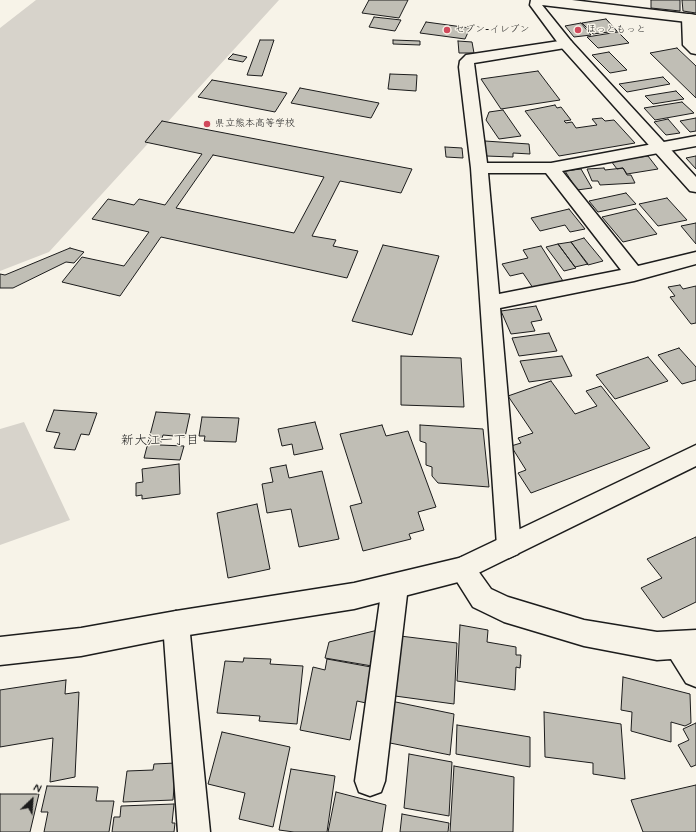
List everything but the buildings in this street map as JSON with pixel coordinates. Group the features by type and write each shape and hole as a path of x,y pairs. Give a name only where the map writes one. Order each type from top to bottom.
{"street":[{"path":"537,0 536,5 538,9 566,44 696,187"},
{"path":"540,0 693,18 690,44 696,50"},
{"path":"509,546 479,168 466,67 468,61 480,57 566,44"},
{"path":"479,168 551,168 696,141"},
{"path":"551,168 634,274"},
{"path":"490,303 634,274 696,258"},
{"path":"0,651 81,642 176,624 354,596 462,569 696,455"},
{"path":"462,569 482,598 504,609 584,632 657,646 687,645 696,673"},
{"path":"370,781 395,586"},
{"path":"176,624 194,832"}],"shaded area":[{"path":"36,0 279,0 49,252 0,271 0,28"},
{"path":"24,422 70,520 0,545 0,429"}],"place":[{"name":"セブン-イレブン","path":"447,30"},
{"name":"ほっともっと","path":"578,30"},
{"name":"県立熊本高等学校","path":"207,124"}],"district":[{"name":"新大江一丁目","path":"160,441"}]}
